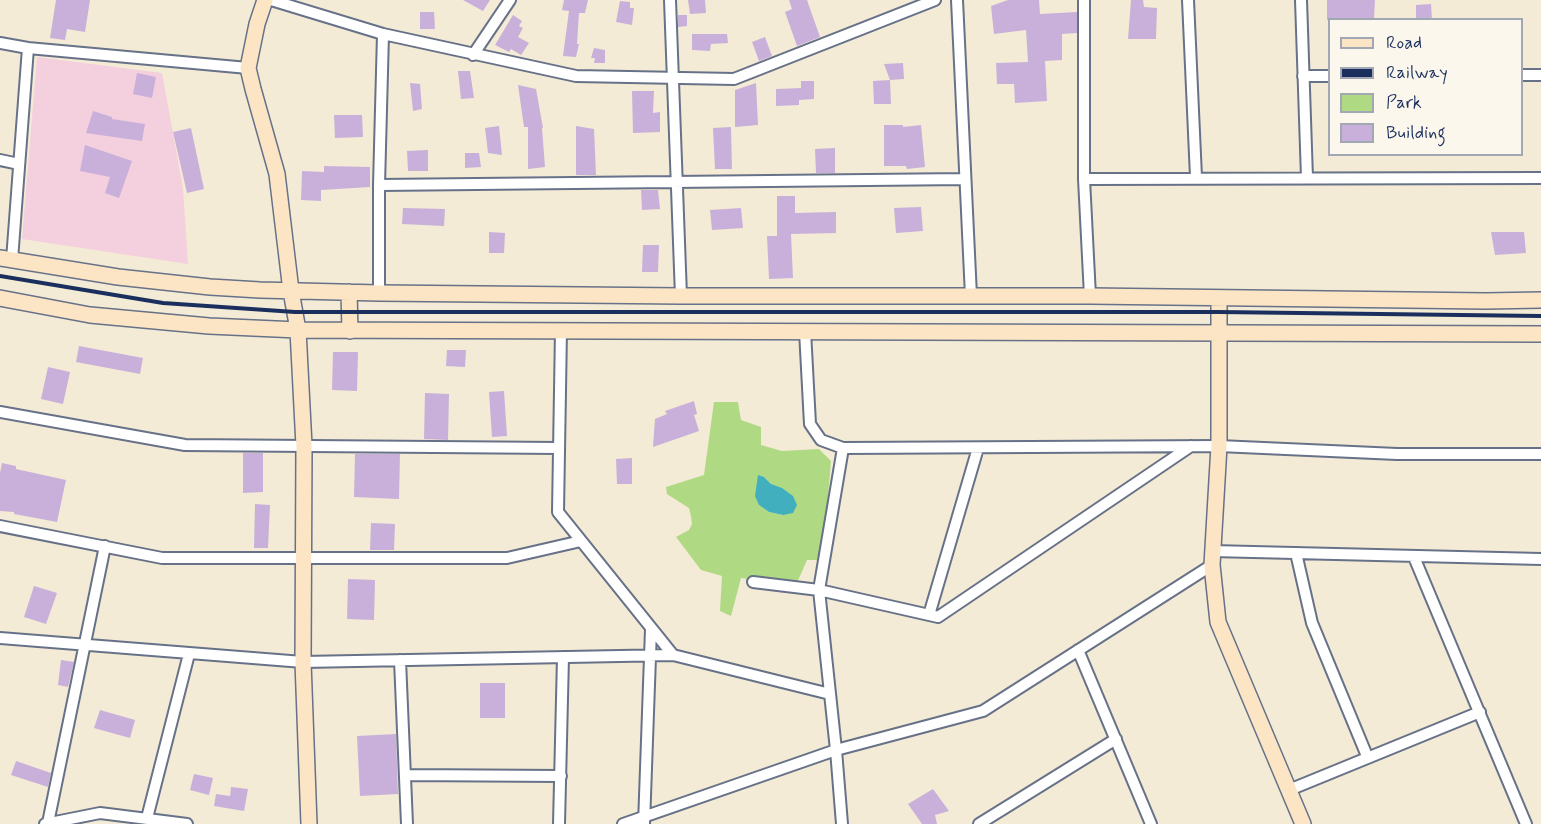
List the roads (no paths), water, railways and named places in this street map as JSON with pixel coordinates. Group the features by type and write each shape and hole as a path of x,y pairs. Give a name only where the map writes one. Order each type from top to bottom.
{"main road":[{"path":"265,0 257,24 248,68 277,174 298,330 304,446 303,662 309,824"},
{"path":"6,259 210,287 291,291 681,296 1090,296 1541,300"},
{"path":"349,292 350,331"},
{"path":"0,298 90,315 209,326 298,330 1541,334"},
{"path":"1219,298 1219,446 1212,558 1218,622 1303,824"}],"street":[{"path":"271,0 383,34 576,76 734,79 935,0"},
{"path":"473,55 510,0"},
{"path":"669,0 681,296"},
{"path":"957,0 971,296"},
{"path":"1084,0 1084,179 1090,296"},
{"path":"1188,0 1196,177"},
{"path":"1300,0 1307,178"},
{"path":"379,293 383,34"},
{"path":"0,43 28,48 248,68"},
{"path":"6,259 19,164 28,48"},
{"path":"1523,75 1541,75"},
{"path":"1303,76 1328,76"},
{"path":"0,160 19,164"},
{"path":"1084,179 1541,178"},
{"path":"379,185 965,179"},
{"path":"561,330 558,512 673,656"},
{"path":"805,331 810,424 821,440 843,448 1219,446 1396,454 1541,454"},
{"path":"0,412 185,445 559,448"},
{"path":"753,582 819,590 938,617 1191,446"},
{"path":"842,824 819,590 843,448"},
{"path":"929,615 978,448"},
{"path":"0,526 162,558 507,558 581,541"},
{"path":"105,546 46,823 101,818 147,818 187,824"},
{"path":"1296,553 1312,623 1367,756"},
{"path":"623,824 645,819 836,750 982,711 1078,650 1212,558 1296,553 1539,562"},
{"path":"1414,557 1526,824"},
{"path":"645,819 651,628"},
{"path":"0,638 303,662 673,656 830,694"},
{"path":"1078,650 1151,824"},
{"path":"147,818 189,654"},
{"path":"560,824 563,657"},
{"path":"400,660 407,824"},
{"path":"1289,790 1367,756 1480,712"},
{"path":"979,824 1116,739"},
{"path":"405,775 561,776"}],"water":[{"path":"758,475 793,496 797,505 793,513 783,515 769,512 759,505 755,496"}],"railway":[{"path":"0,276 163,303 295,312 1219,312 1541,316"}]}
